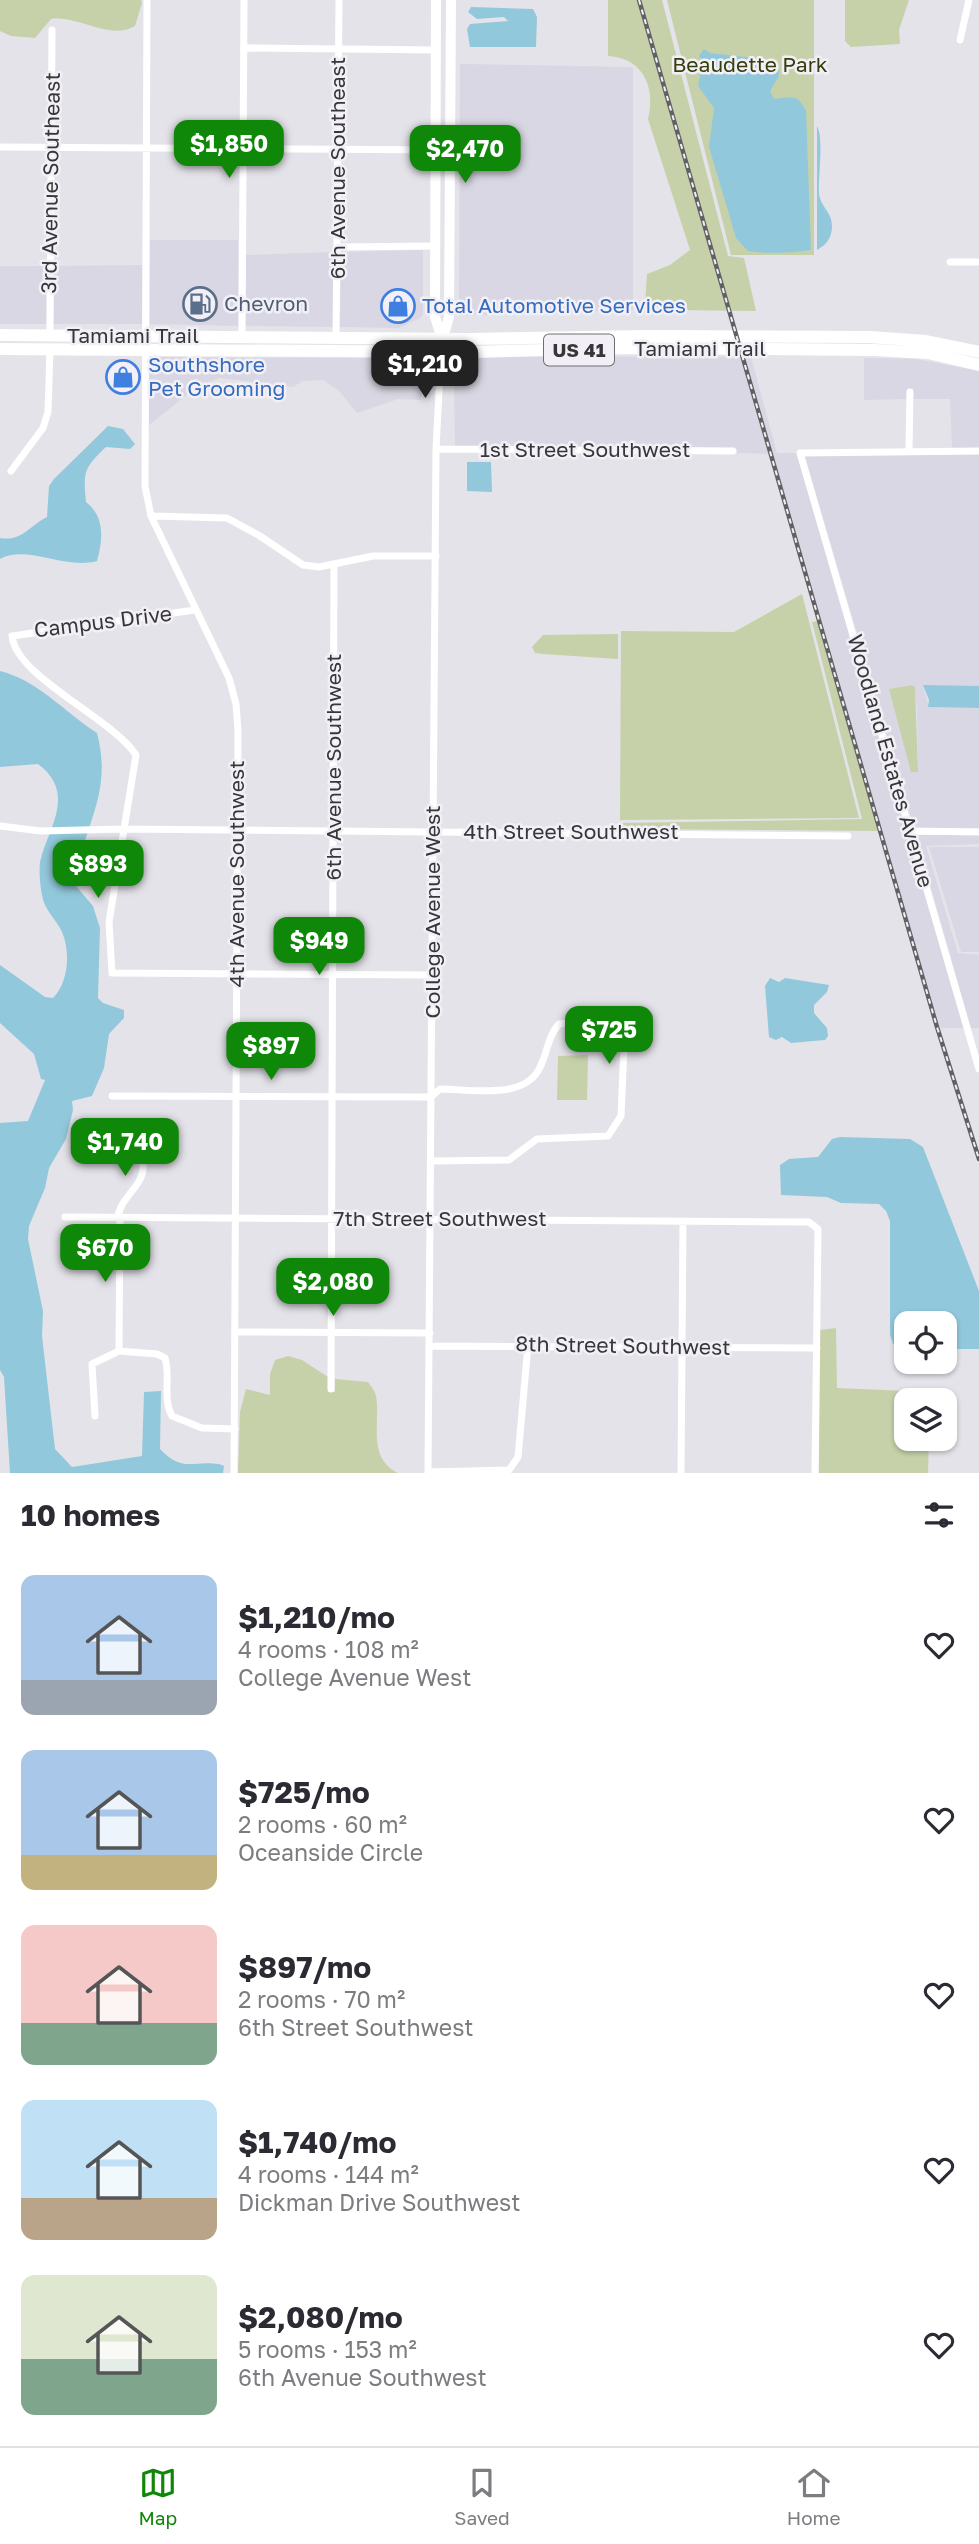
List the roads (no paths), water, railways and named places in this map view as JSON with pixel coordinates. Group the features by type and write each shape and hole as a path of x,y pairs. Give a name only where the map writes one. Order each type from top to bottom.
{"main road":[{"path":"436,0 435,317 441,345"},
{"path":"441,345 449,317 451,0"},
{"name":"Tamiami Trail","path":"0,335 336,337 441,345"},
{"path":"321,351 335,342 336,337"},
{"name":"Tamiami Trail","path":"759,343 900,338 979,352"},
{"name":"Tamiami Trail","path":"0,349 321,351 441,345 715,342 900,351 939,355 979,365"}],"street":[{"name":"4th Avenue Southwest","path":"147,0 145,486 151,516 229,678 236,704 238,830 234,1473"},
{"path":"244,0 241,337 250,350"},
{"name":"6th Avenue Southeast","path":"336,337 339,0"},
{"path":"960,40 969,0"},
{"name":"3rd Avenue Southeast","path":"11,471 43,428 48,412 52,30"},
{"path":"244,48 436,50"},
{"path":"0,147 450,150"},
{"path":"338,247 435,246"},
{"path":"950,262 979,262"},
{"name":"College Avenue West","path":"428,1472 436,449 441,345"},
{"path":"910,392 909,451 979,451"},
{"name":"1st Street Southwest","path":"436,449 733,451"},
{"name":"Woodland Estates Avenue","path":"909,451 800,453 979,1069"},
{"path":"151,516 227,519 260,536 303,565 334,564 373,556 436,556"},
{"name":"6th Avenue Southwest","path":"331,1389 334,564"},
{"name":"Campus Drive","path":"122,829 134,785 136,755 120,736 32,669 13,644 12,636 195,610"},
{"name":"4th Street Southwest","path":"0,826 41,831 122,829 848,836"},
{"path":"122,829 109,922 112,973 433,975"},
{"path":"911,831 979,831"},
{"path":"112,1096 431,1097 440,1089 512,1089 537,1074 553,1030 559,1024 571,1020 603,1018 616,1027 624,1046 621,1116 608,1136 537,1139 509,1160 432,1161"},
{"path":"89,1154 142,1161 143,1174 119,1209 119,1351"},
{"name":"7th Street Southwest","path":"65,1217 804,1220 818,1229 817,1348"},
{"path":"681,1473 683,1221"},
{"path":"235,1332 430,1333"},
{"path":"428,1472 509,1470 518,1457 528,1345"},
{"name":"8th Street Southwest","path":"430,1346 817,1348"},
{"path":"815,1473 817,1348"},
{"path":"95,1416 92,1364 119,1351 157,1354 165,1358 168,1368 168,1409 172,1416 202,1428 235,1429"}],"water":[{"path":"471,7 533,9 537,17 536,47 470,47 467,29 470,24 508,21 504,17 477,19 468,12"},
{"path":"704,49 710,53 771,60 778,67 779,76 770,91 774,99 793,98 803,105 806,111 811,250 779,253 748,251 736,238 709,147 714,108 698,86 703,61 699,56"},
{"path":"817,126 820,148 819,193 831,218 832,228 828,241 817,250"},
{"path":"108,426 123,429 135,444 130,449 106,447 93,460 85,477 86,502 97,514 101,529 97,561 72,562 22,554 0,559 0,538 14,538 47,517 49,486"},
{"path":"467,462 491,462 492,492 467,491"},
{"path":"0,671 39,689 97,733 101,756 99,794 83,847 76,886 93,906 100,928 98,998 103,1003 124,1010 124,1018 109,1034 104,1068 92,1096 72,1101 73,1110 66,1139 49,1168 45,1188 29,1226 28,1239 43,1311 42,1336 55,1449 72,1467 142,1456 144,1392 161,1391 160,1449 181,1463 219,1464 224,1466 223,1473 10,1473 4,1377 0,1370 0,1123 28,1121 45,1080 41,1079 34,1054 0,1023 0,965 45,997 53,998 65,976 67,958 62,932 43,900 40,878 40,862 57,812 56,787 50,775 38,764 0,767"},
{"path":"923,685 979,686 979,708 928,707 929,700"},
{"path":"770,978 779,982 785,978 829,985 827,992 814,1005 814,1013 827,1028 828,1036 825,1040 791,1043 782,1037 776,1040 769,1037 765,986"},
{"path":"832,1139 910,1139 923,1147 979,1291 979,1349 957,1349 957,1311 894,1311 893,1344 890,1335 890,1221 879,1204 841,1203 827,1197 781,1195 780,1165 789,1159 818,1157"}],"railway":[{"path":"639,0 937,1027 979,1159"}],"place":[{"name":"Chevron","path":"200,304"},
{"name":"Total Automotive Services","path":"398,306"},
{"name":"Southshore Pet Grooming","path":"123,377"}],"park label":[{"name":"Beaudette Park","path":"750,65"}]}
